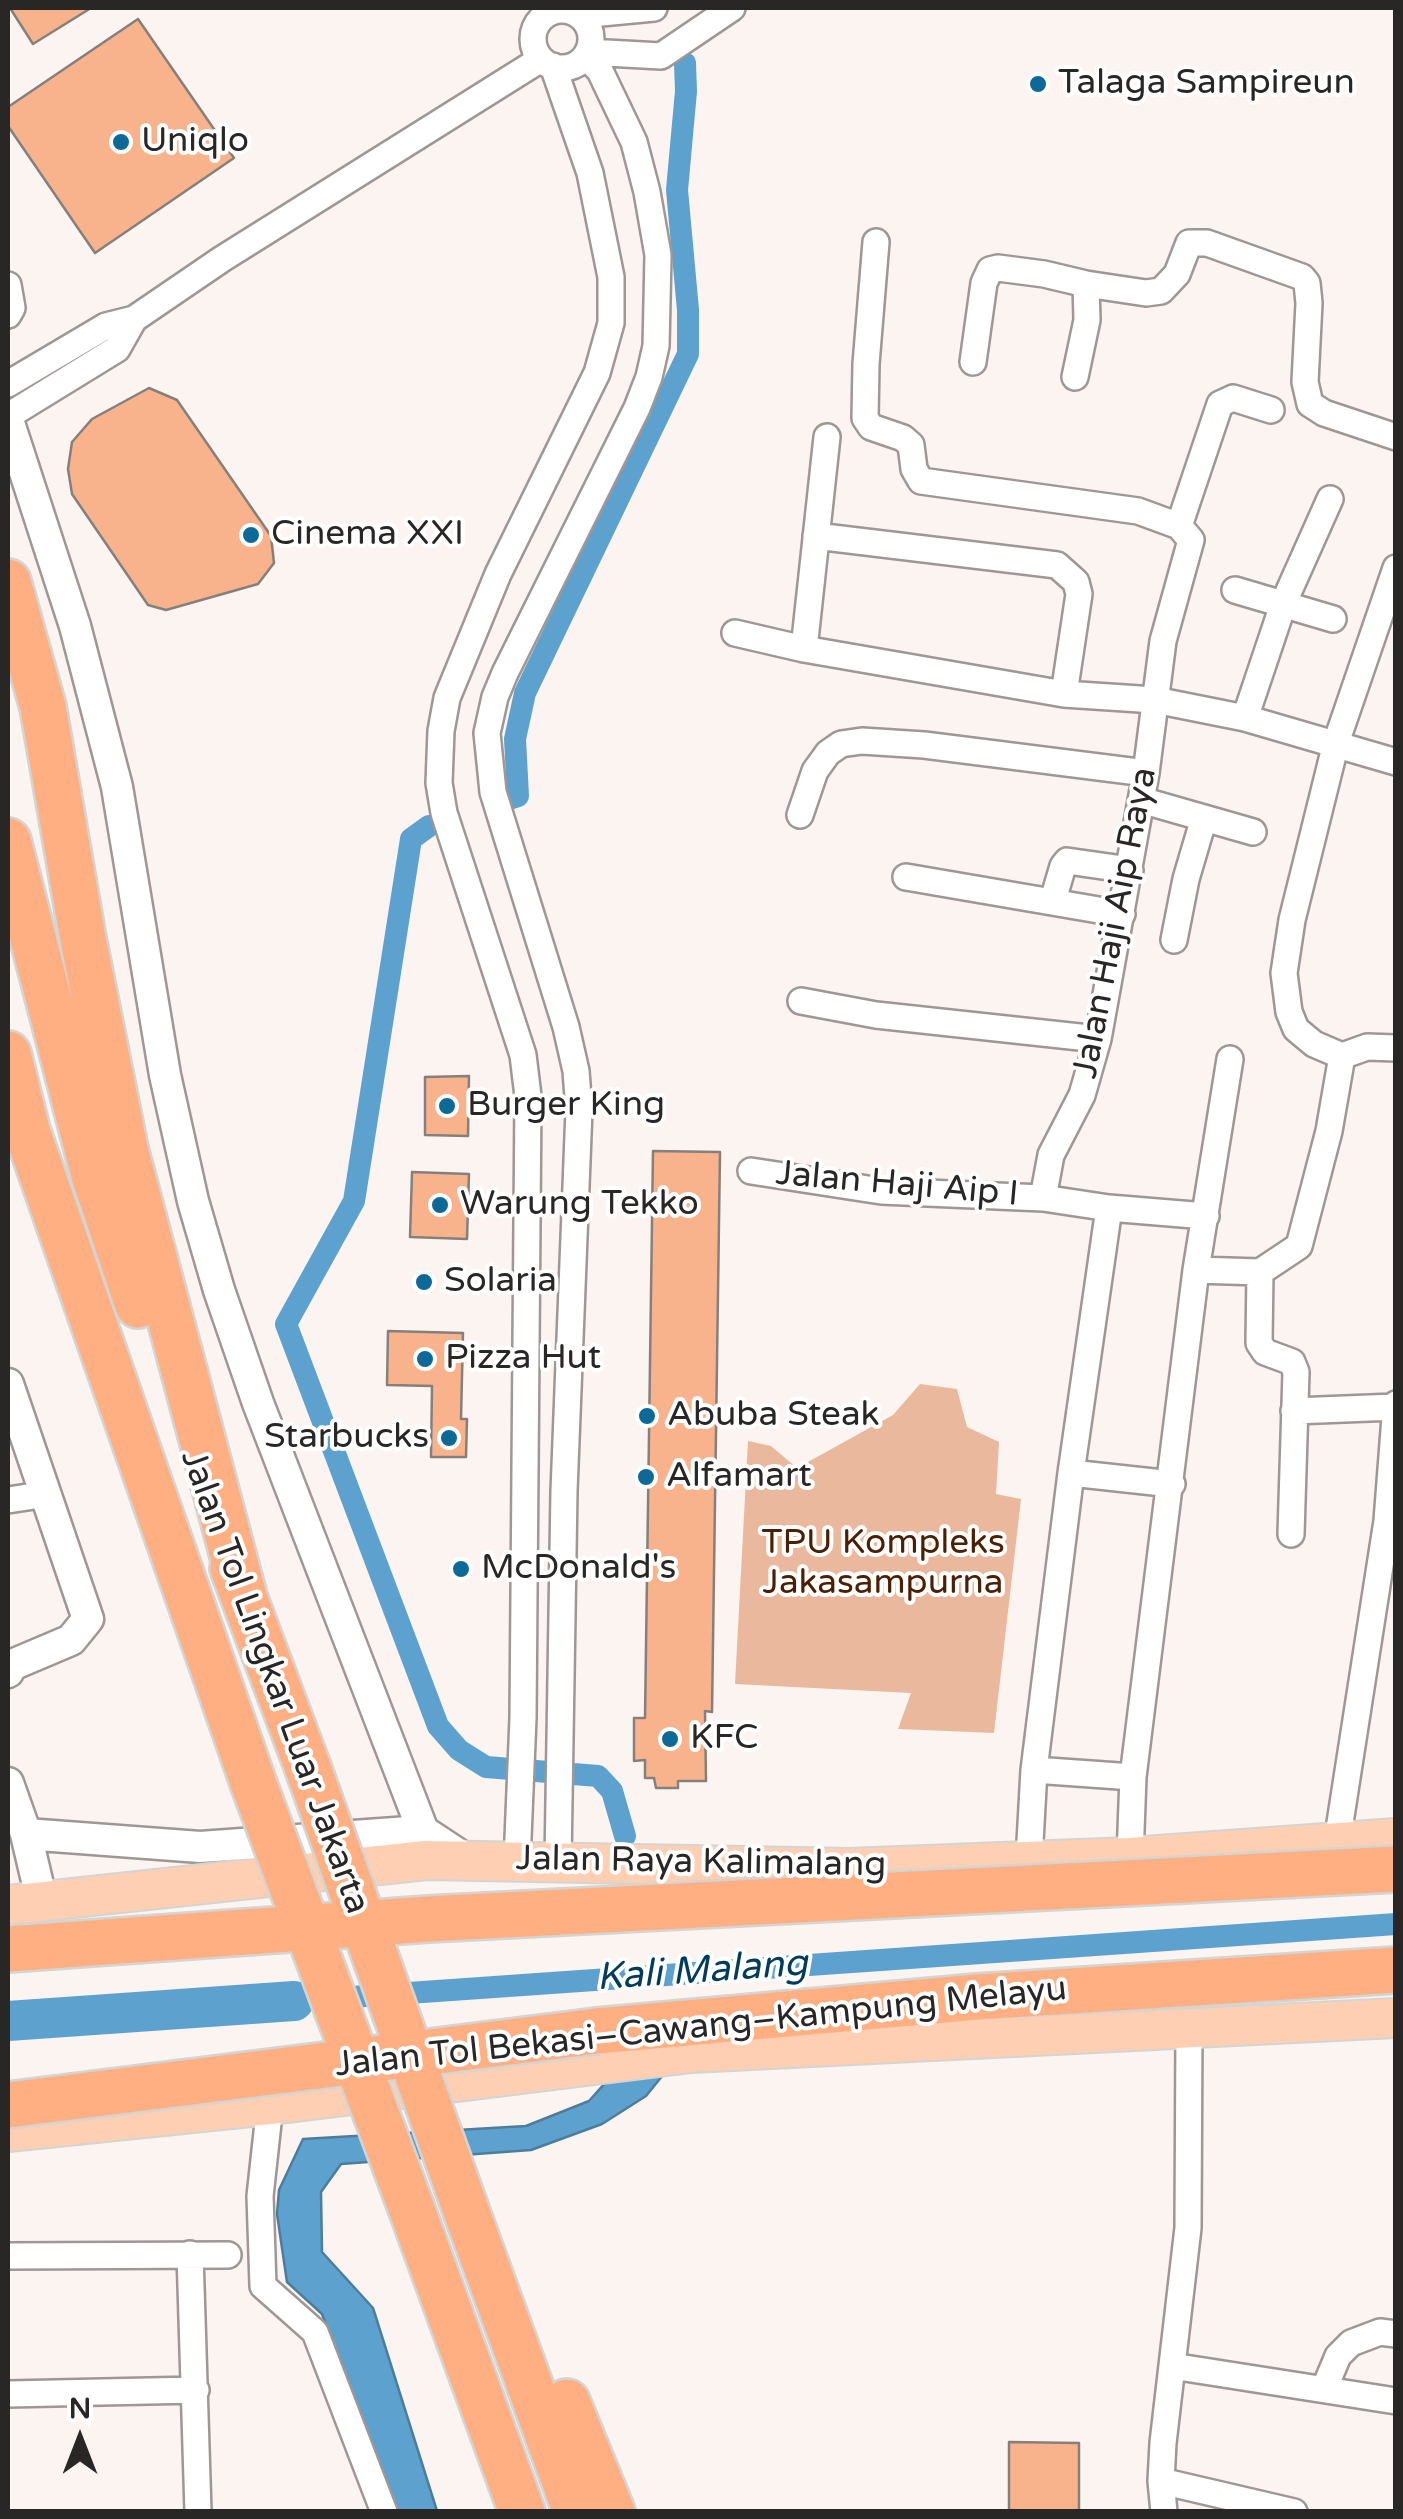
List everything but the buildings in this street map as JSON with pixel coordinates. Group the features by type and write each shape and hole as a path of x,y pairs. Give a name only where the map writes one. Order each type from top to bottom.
{"highway":[{"path":"8,582 43,707 125,1149 243,1592"},
{"name":"Jalan Tol Lingkar Luar Jakarta","path":"8,840 94,1175 173,1409 308,1768 576,2512"},
{"name":"Jalan Tol Lingkar Luar Jakarta","path":"8,1054 27,1131 254,1786 522,2512"},
{"path":"8,1087 27,1131"},
{"path":"8,1949 428,1919 1396,1869"},
{"name":"Jalan Tol Bekasi–Cawang–Kampung Melayu","path":"8,2105 598,2031 977,1997 1396,1970"},
{"path":"977,1997 1212,2004 1396,2002"},
{"path":"483,2258 552,2367 612,2512"}],"main road":[{"name":"Jalan Raya Kalimalang","path":"25,1904 382,1864 467,1860 849,1868 1130,1857 1396,1838"},
{"path":"8,2132 270,2105 691,2052 1396,2018"}],"street":[{"path":"580,16 654,8"},
{"path":"8,384 106,326 134,318 222,259 547,63 565,68 587,54 662,56 732,8"},
{"path":"517,1862 522,1745 528,1096 524,1054 444,813 441,731 447,698 498,574 597,373 611,323 611,277 590,173 547,63 534,46 534,32 540,20 552,11 566,10 580,16 592,39 587,54"},
{"path":"558,1862 576,1071 493,792 488,733 495,697 505,673 636,408 656,346 658,255 647,192 634,142 600,71 587,54"},
{"path":"876,242 865,418 872,428 904,438 910,445 914,470 921,481 1138,511 1179,526 1220,404 1233,398 1271,410"},
{"path":"972,362 984,283 990,270 998,268 1146,293 1161,292 1178,274 1185,248 1197,242 1295,273 1307,282 1310,303 1305,382 1310,404 1396,437"},
{"path":"1075,377 1087,320 1086,284"},
{"path":"8,285 12,308 8,316"},
{"path":"134,318 118,349 8,418 76,626 117,787 165,1075 192,1201 218,1290 423,1832"},
{"path":"804,649 827,437"},
{"path":"1246,718 1284,602 1330,499"},
{"name":"Jalan Haji Aip Raya","path":"1043,1198 1051,1155 1082,1095 1098,1039 1142,800 1163,641 1191,540 1179,526"},
{"path":"816,536 1057,565 1076,582 1078,594 1064,694"},
{"path":"1396,568 1336,743 1292,920 1284,973 1289,1012 1296,1029 1314,1044 1342,1056 1367,1047 1396,1048"},
{"path":"1235,590 1333,619"},
{"path":"736,632 804,649 1064,694 1155,700 1246,718 1396,762"},
{"path":"800,814 815,771 828,753 841,744 862,741 1146,773"},
{"path":"1142,800 1252,832"},
{"path":"1174,940 1204,818"},
{"path":"1053,900 1062,866 1068,861 1130,870"},
{"path":"906,877 1122,914"},
{"path":"801,1002 876,1015 1098,1039"},
{"path":"1196,1270 1260,1272 1299,1246 1329,1131 1342,1056"},
{"path":"1130,1857 1133,1777 1196,1270 1230,1060"},
{"name":"Jalan Haji Aip I","path":"752,1171 881,1190 1043,1198 1206,1216"},
{"path":"1029,1860 1034,1770 1109,1208"},
{"path":"1260,1272 1259,1342 1265,1352 1295,1366 1291,1534"},
{"path":"8,1384 88,1619 72,1640 12,1665 8,1672"},
{"path":"1294,1411 1395,1405 1387,1520 1336,1842"},
{"path":"1071,1473 1172,1484"},
{"path":"8,1500 47,1494"},
{"path":"1034,1770 1133,1777"},
{"path":"8,1783 26,1834 25,1904"},
{"path":"26,1834 200,1847 423,1832 467,1860"},
{"path":"1188,2026 1188,2228 1158,2502 1294,2512"},
{"path":"270,2105 260,2196 263,2286 315,2332 384,2512"},
{"path":"190,2254 198,2512"},
{"path":"8,2256 228,2256"},
{"path":"1325,2387 1338,2356 1351,2343 1380,2332 1396,2334"},
{"path":"1172,2366 1396,2400"},
{"path":"8,2394 196,2390"}],"green space":[{"name":"TPU Kompleks Jakasampurna","path":"920,1384 957,1389 967,1427 999,1442 996,1494 1021,1499 994,1733 898,1729 911,1693 735,1684 748,1441 771,1446 797,1468 893,1415"}],"water":[{"path":"667,2070 646,2096 602,2124 531,2150 341,2164 321,2192 322,2252 373,2308 437,2511 394,2511 322,2314 287,2282 277,2214 279,2190 303,2139 526,2126 589,2101 605,2083"}],"waterway":[{"path":"506,800 518,796 515,739 525,693 688,354 677,190 685,63"},
{"path":"429,826 411,839 354,1201 286,1324 438,1726 459,1750 486,1767 598,1776 612,1791 625,1836"},
{"name":"Kali Malang","path":"294,2001 1396,1924"},
{"name":"Kali Malang","path":"8,2021 294,2001"}],"place":[{"name":"Talaga Sampireun","path":"1038,84"},
{"name":"Uniqlo","path":"121,142"},
{"name":"Cinema XXI","path":"251,535"},
{"name":"Burger King","path":"447,1106"},
{"name":"Warung Tekko","path":"440,1205"},
{"name":"Solaria","path":"424,1282"},
{"name":"Pizza Hut","path":"425,1359"},
{"name":"Abuba Steak","path":"647,1416"},
{"name":"Starbucks","path":"449,1438"},
{"name":"Alfamart","path":"646,1477"},
{"name":"McDonald's","path":"461,1569"},
{"name":"KFC","path":"670,1739"}]}
